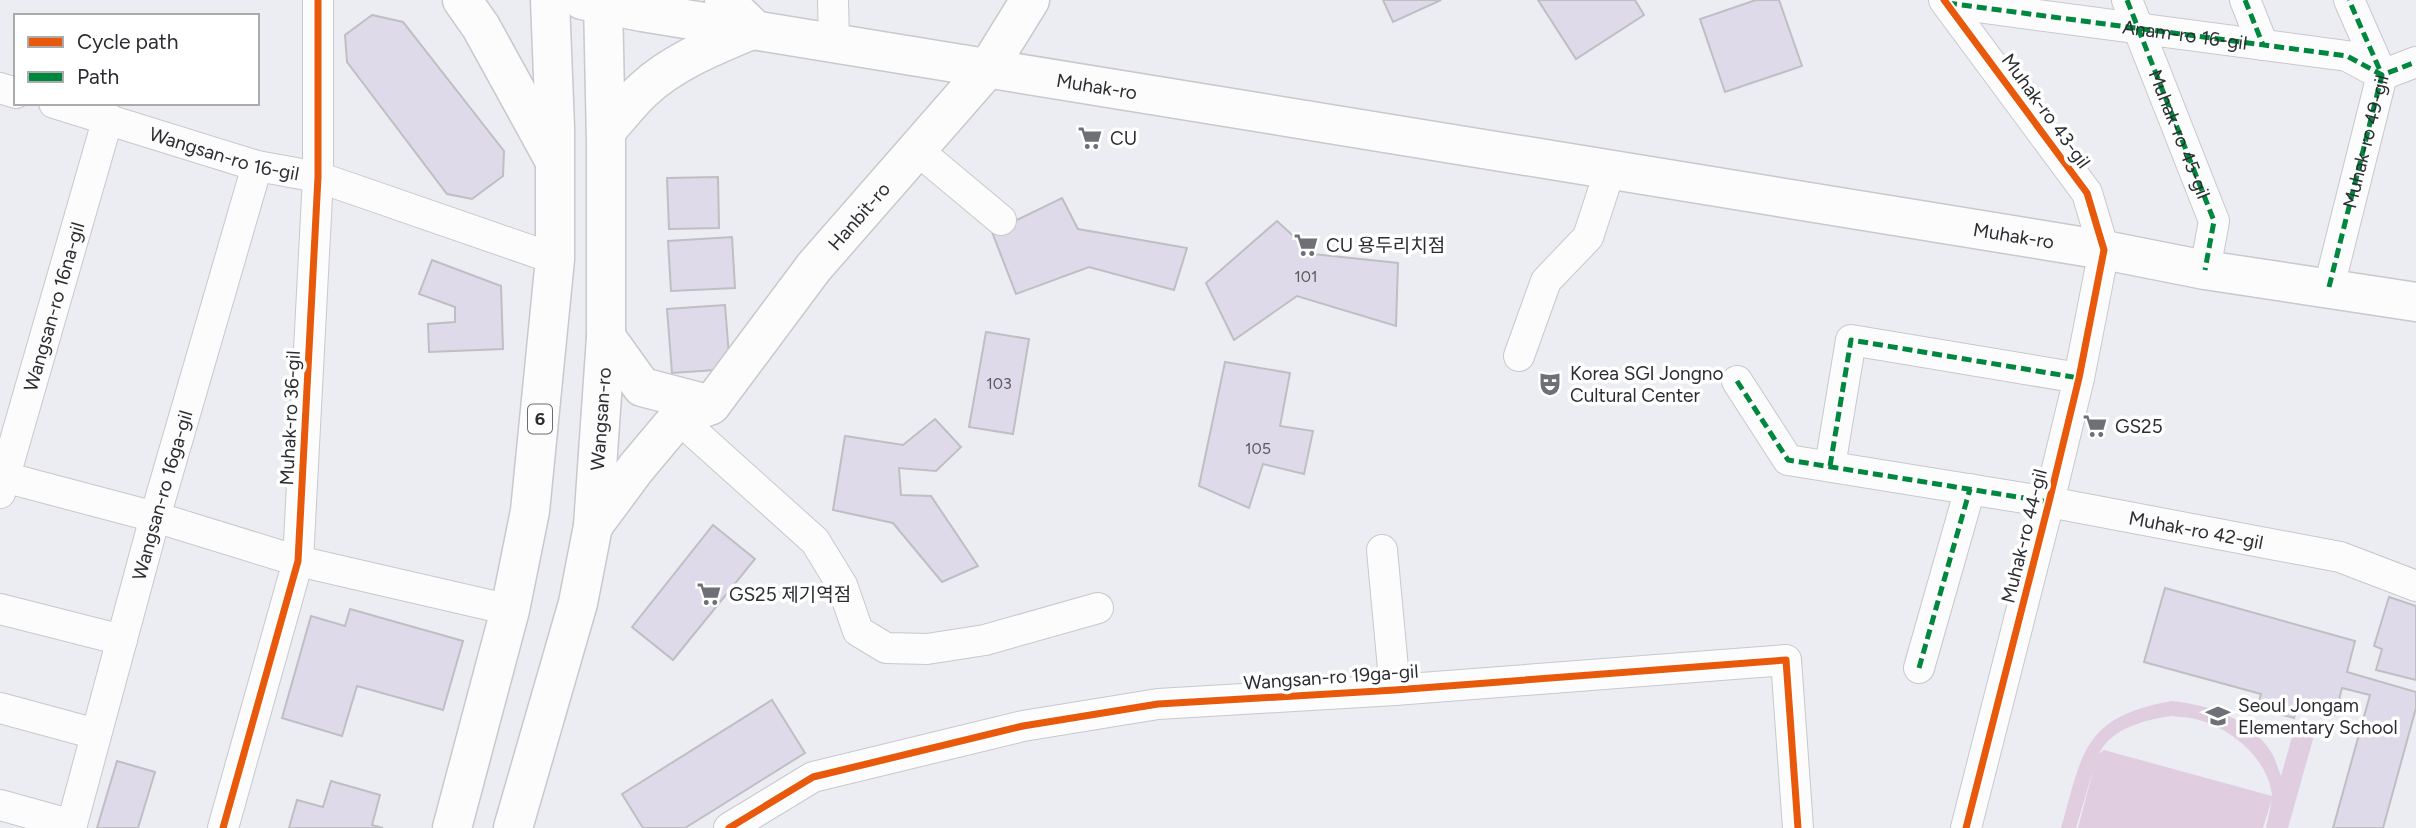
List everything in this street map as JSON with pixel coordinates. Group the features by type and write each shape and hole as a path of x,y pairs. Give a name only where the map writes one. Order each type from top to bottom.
{"main road":[{"path":"462,0 481,27 555,162"},
{"name":"6","path":"452,828 510,610 530,511 555,259 550,0"},
{"path":"606,131 644,89 656,80 694,54 754,29 724,0"},
{"name":"Hanbit-ro","path":"593,526 636,468 695,412 814,267 988,68 1030,0"},
{"name":"Muhak-ro","path":"596,2 2104,250 2205,270 2416,302"},
{"name":"Wangsan-ro","path":"513,828 578,603 593,526 606,337 606,131 596,2"},
{"path":"606,337 642,387 695,412"}],"street":[{"name":"Muhak-ro 36-gil","path":"223,828 298,561 318,177 318,0"},
{"path":"833,0 834,43"},
{"name":"Muhak-ro 45-gil","path":"2127,0 2214,221 2205,270"},
{"path":"2245,0 2263,46"},
{"name":"Muhak-ro 49-gil","path":"2329,287 2382,75 2348,0"},
{"name":"Anam-ro 16-gil","path":"1946,2 2347,56 2382,75"},
{"name":"Muhak-ro 43-gil","path":"1946,2 2087,193 2104,250"},
{"path":"2382,75 2416,62"},
{"name":"Wangsan-ro 16-gil","path":"61,105 257,166 318,177 555,259"},
{"name":"Wangsan-ro 16na-gil","path":"1,482 108,118"},
{"path":"916,149 1001,220"},
{"name":"Wangsan-ro 16ga-gil","path":"72,826 155,516 257,166"},
{"path":"1519,356 1546,281 1588,237 1610,170"},
{"name":"Muhak-ro 44-gil","path":"1966,828 2079,377 2104,250"},
{"path":"1830,466 1851,340 2079,377"},
{"name":"Muhak-ro 42-gil","path":"1737,381 1788,460 2049,502 2340,557 2416,586"},
{"path":"695,412 815,541 842,585 858,631 886,648 927,649 985,640 1098,608"},
{"path":"1,482 155,516 298,561 510,610"},
{"path":"1919,668 1970,489"},
{"name":"Wangsan-ro 19ga-gil","path":"1381,550 1395,690"},
{"path":"0,609 121,640"},
{"name":"Wangsan-ro 19ga-gil","path":"729,828 813,777 1023,726 1158,704 1395,690 1786,660 1798,828"},
{"path":"0,708 96,734"},
{"path":"0,805 72,826"}],"shaded area":[{"path":"2172,701 2201,706 2229,716 2254,732 2264,743 2273,755 2281,776 2295,726 2315,732 2288,828 2266,828 2272,799 2263,828 2078,828 2094,767 2076,828 2061,828 2075,778 2091,742 2104,728 2120,717","holes":["2171,716 2192,718 2211,724 2236,739 2247,748 2264,770 2272,796 2104,750 2099,754 2104,745 2120,732 2150,720"]}],"building":[{"path":"1383,0 1441,0 1393,22"},
{"path":"1538,0 1635,0 1644,15 1576,59"},
{"path":"1756,0 1779,0 1802,66 1725,92 1700,19"},
{"path":"372,15 403,22 504,151 503,176 472,199 447,194 347,62 345,35"},
{"path":"718,177 719,228 669,229 667,178"},
{"path":"1062,198 1078,229 1187,248 1174,290 1089,267 1016,294 992,232"},
{"path":"1277,221 1313,254 1398,263 1396,326 1297,296 1234,340 1206,283"},
{"path":"732,237 735,288 671,291 668,241"},
{"path":"432,260 501,286 503,349 429,352 428,324 455,322 455,307 419,294"},
{"path":"725,305 730,369 672,373 667,309"},
{"path":"986,332 1029,339 1013,434 969,427"},
{"path":"1225,362 1290,373 1280,426 1313,431 1304,474 1263,464 1249,508 1199,486"},
{"path":"935,419 961,447 936,471 899,468 901,495 931,496 978,566 942,582 893,523 833,510 845,436 903,445"},
{"path":"713,525 755,559 673,660 632,627"},
{"path":"2165,588 2355,641 2347,672 2416,692 2416,708 2383,828 2333,828 2370,695 2342,688 2335,715 2298,705 2294,718 2257,708 2261,694 2144,662"},
{"path":"2389,597 2416,606 2416,680 2376,670 2382,649 2374,646"},
{"path":"350,609 463,641 443,710 357,686 342,736 282,718 311,616 345,626"},
{"path":"772,700 805,753 685,828 643,828 622,794"},
{"path":"117,761 155,772 138,828 97,828"},
{"path":"331,781 380,795 372,825 383,828 289,828 297,800 323,807"}],"marked path":[{"path":"2127,0 2214,221 2205,270"},
{"path":"2245,0 2263,45"},
{"path":"2329,287 2382,75 2349,0"},
{"path":"1947,3 2347,56 2382,75 2416,62"},
{"path":"1830,466 1851,340 2079,378"},
{"path":"1737,381 1788,460 2049,502"},
{"path":"1919,668 1970,489"}],"cycle path":[{"path":"223,828 298,561 318,177 318,0"},
{"path":"1944,0 2087,193 2104,250 2079,378 1966,828"},
{"path":"729,828 813,777 1023,726 1158,704 1395,690 1786,660 1798,828"}],"place":[{"name":"CU","path":"1090,138"},
{"name":"CU 용두리치점","path":"1306,245"},
{"name":"Korea SGI Jongno Cultural Center","path":"1550,384"},
{"name":"GS25","path":"2095,426"},
{"name":"GS25 제기역점","path":"709,594"},
{"name":"Seoul Jongam Elementary School","path":"2218,716"}]}
